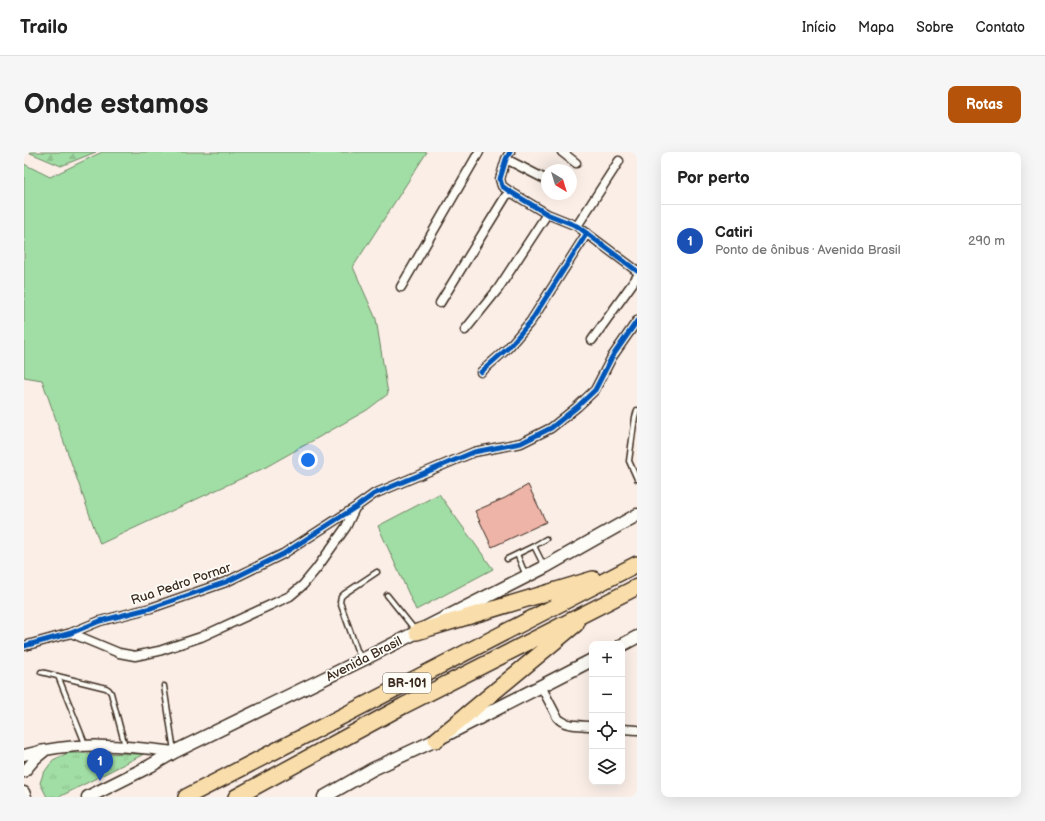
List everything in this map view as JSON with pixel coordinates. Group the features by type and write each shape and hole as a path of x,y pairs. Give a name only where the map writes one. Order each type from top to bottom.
{"highway":[{"path":"417,632 633,567"},
{"name":"BR-101","path":"186,797 633,567"},
{"name":"BR-101","path":"236,797 404,706 637,586"},
{"path":"436,740 598,606"}],"main road":[{"name":"Avenida Brasil","path":"88,797 150,766 174,752 362,660 545,567 637,515"},
{"path":"625,643 637,637"},
{"path":"330,795 373,769 436,740 589,662"}],"street":[{"path":"401,287 479,152"},
{"path":"562,152 576,163"},
{"path":"541,176 508,156 500,179 502,186 509,191 547,214 577,226 637,271"},
{"path":"577,226 620,161"},
{"path":"440,303 509,191"},
{"path":"465,330 498,289 547,214"},
{"path":"481,372 508,348 531,322 587,233"},
{"path":"592,340 637,277"},
{"name":"Rua Pedro Pornar","path":"24,646 100,621 151,608 226,582 283,554 356,508 374,494 474,452 521,443 551,428 595,390 612,356 637,321"},
{"path":"70,632 119,652 135,656 159,652 201,637 290,596 303,585 317,568 346,527 356,508"},
{"path":"541,686 560,721 567,724 589,726"},
{"path":"625,729 637,730"},
{"path":"24,755 47,749 86,746 125,746 174,752"},
{"path":"24,772 35,759 47,749"},
{"path":"24,792 26,797"}],"lane":[{"path":"637,410 629,460 637,479"},
{"path":"507,559 546,539"},
{"path":"534,546 545,567"},
{"path":"517,554 526,576"},
{"path":"362,660 340,602 340,597 376,572"},
{"path":"387,595 417,632"},
{"path":"41,672 109,690 125,746"},
{"path":"58,676 86,746"},
{"path":"164,686 174,752"}],"green space":[{"path":"28,152 96,152 61,166"},
{"path":"102,152 427,152 353,267 376,319 388,394 367,410 266,467 100,544 42,380 24,377 24,164 50,177"},
{"path":"439,494 493,569 416,610 378,526"},
{"path":"68,753 144,754 59,797 47,797 40,783 43,774 53,760"}],"building":[{"path":"528,485 546,522 492,547 475,511 505,498"}],"cycle path":[{"path":"510,152 506,159 500,179 502,186 547,214 577,226 637,271"},
{"path":"481,372 508,348 531,321 587,233"},
{"path":"24,646 71,633 100,621 151,608 226,582 283,554 374,494 474,452 521,443 551,428 595,390 612,357 637,321"}],"place":[{"name":"Catiri","path":"100,781"}]}
